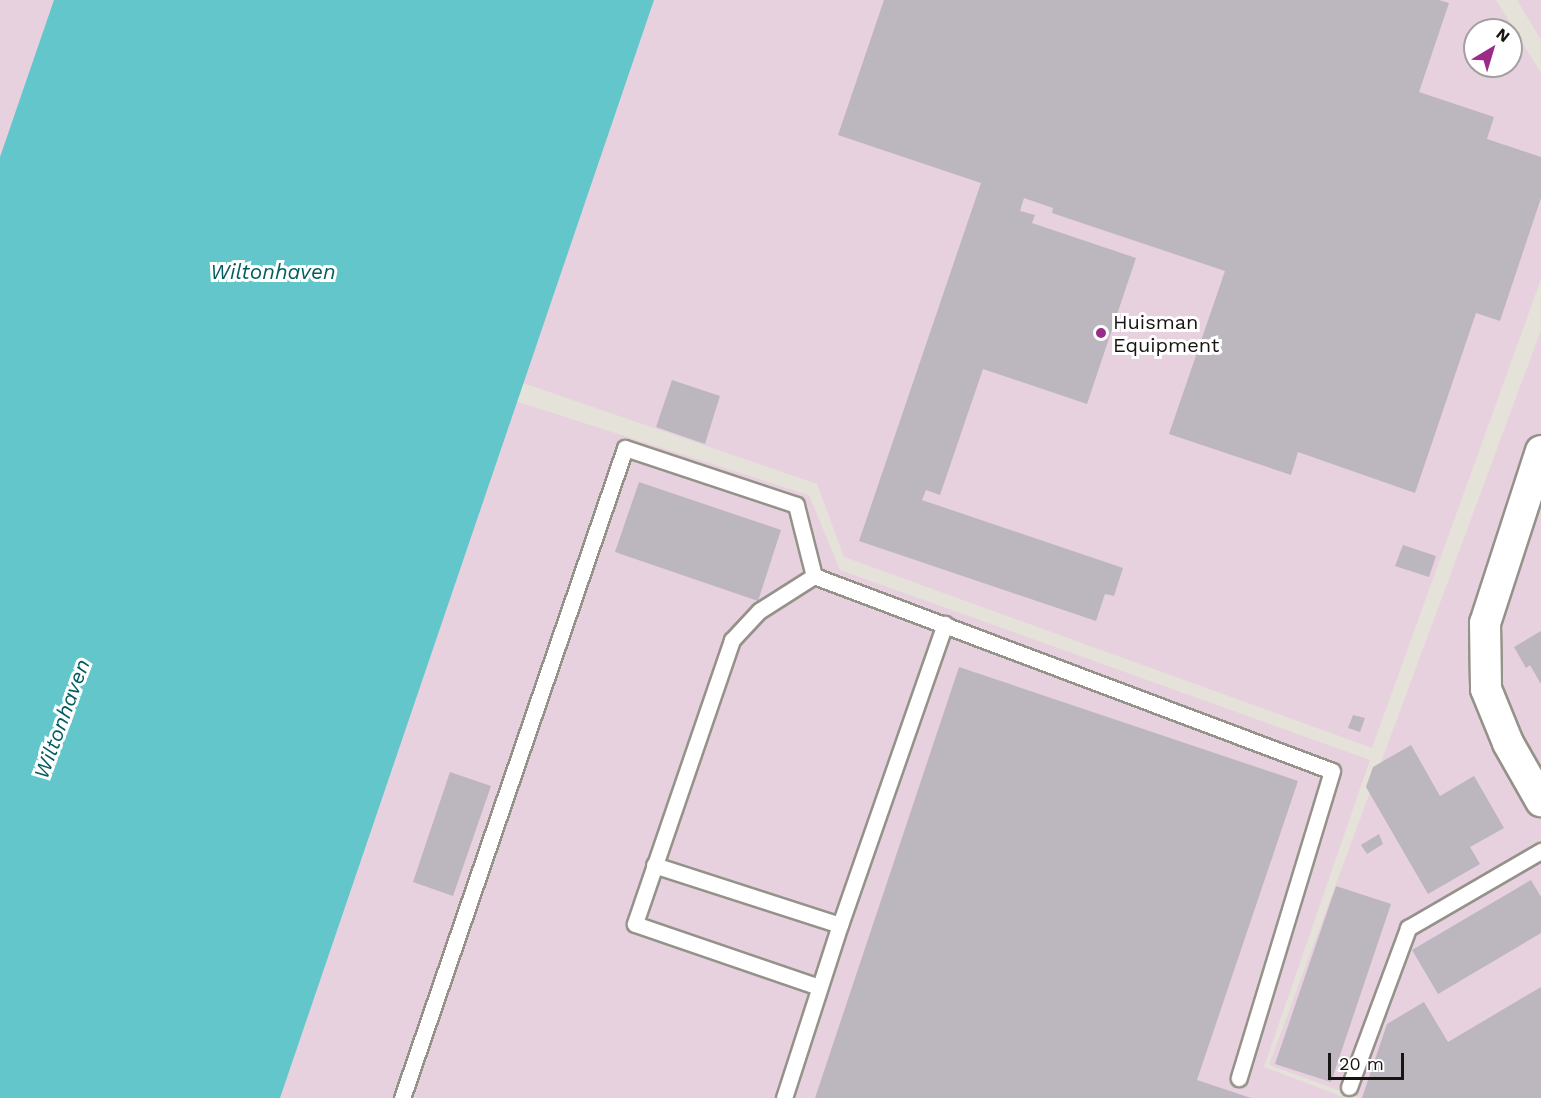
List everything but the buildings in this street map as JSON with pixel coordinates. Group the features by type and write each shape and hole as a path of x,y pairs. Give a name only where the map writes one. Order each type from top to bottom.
{"street":[{"path":"1541,451 1531,512 1485,623 1486,689 1508,742 1541,801"}],"lane":[{"path":"402,1098 625,448 796,505 814,576"},
{"path":"814,576 1332,771 1239,1078"},
{"path":"814,576 759,611 732,640 635,924 819,987"},
{"path":"784,1098 840,925 945,624"},
{"path":"1349,1087 1408,928 1541,851"},
{"path":"654,865 840,925"}],"shaded area":[{"path":"0,0 62,0 0,180"},
{"path":"648,0 1496,0 1507,18 1463,18 1463,78 1523,78 1523,44 1541,73 1541,279 1372,748 844,557 817,484 517,381"},
{"path":"1517,0 1541,0 1541,40"},
{"path":"1541,330 1541,1098 1360,1098 1269,1065"},
{"path":"509,399 809,495 840,570 1370,760 1264,1067 1346,1098 270,1098"}],"water":[{"name":"Wiltonhaven","path":"54,0 654,0 280,1098 0,1098 0,157"}],"place":[{"name":"Huisman Equipment","path":"1101,333"}]}
